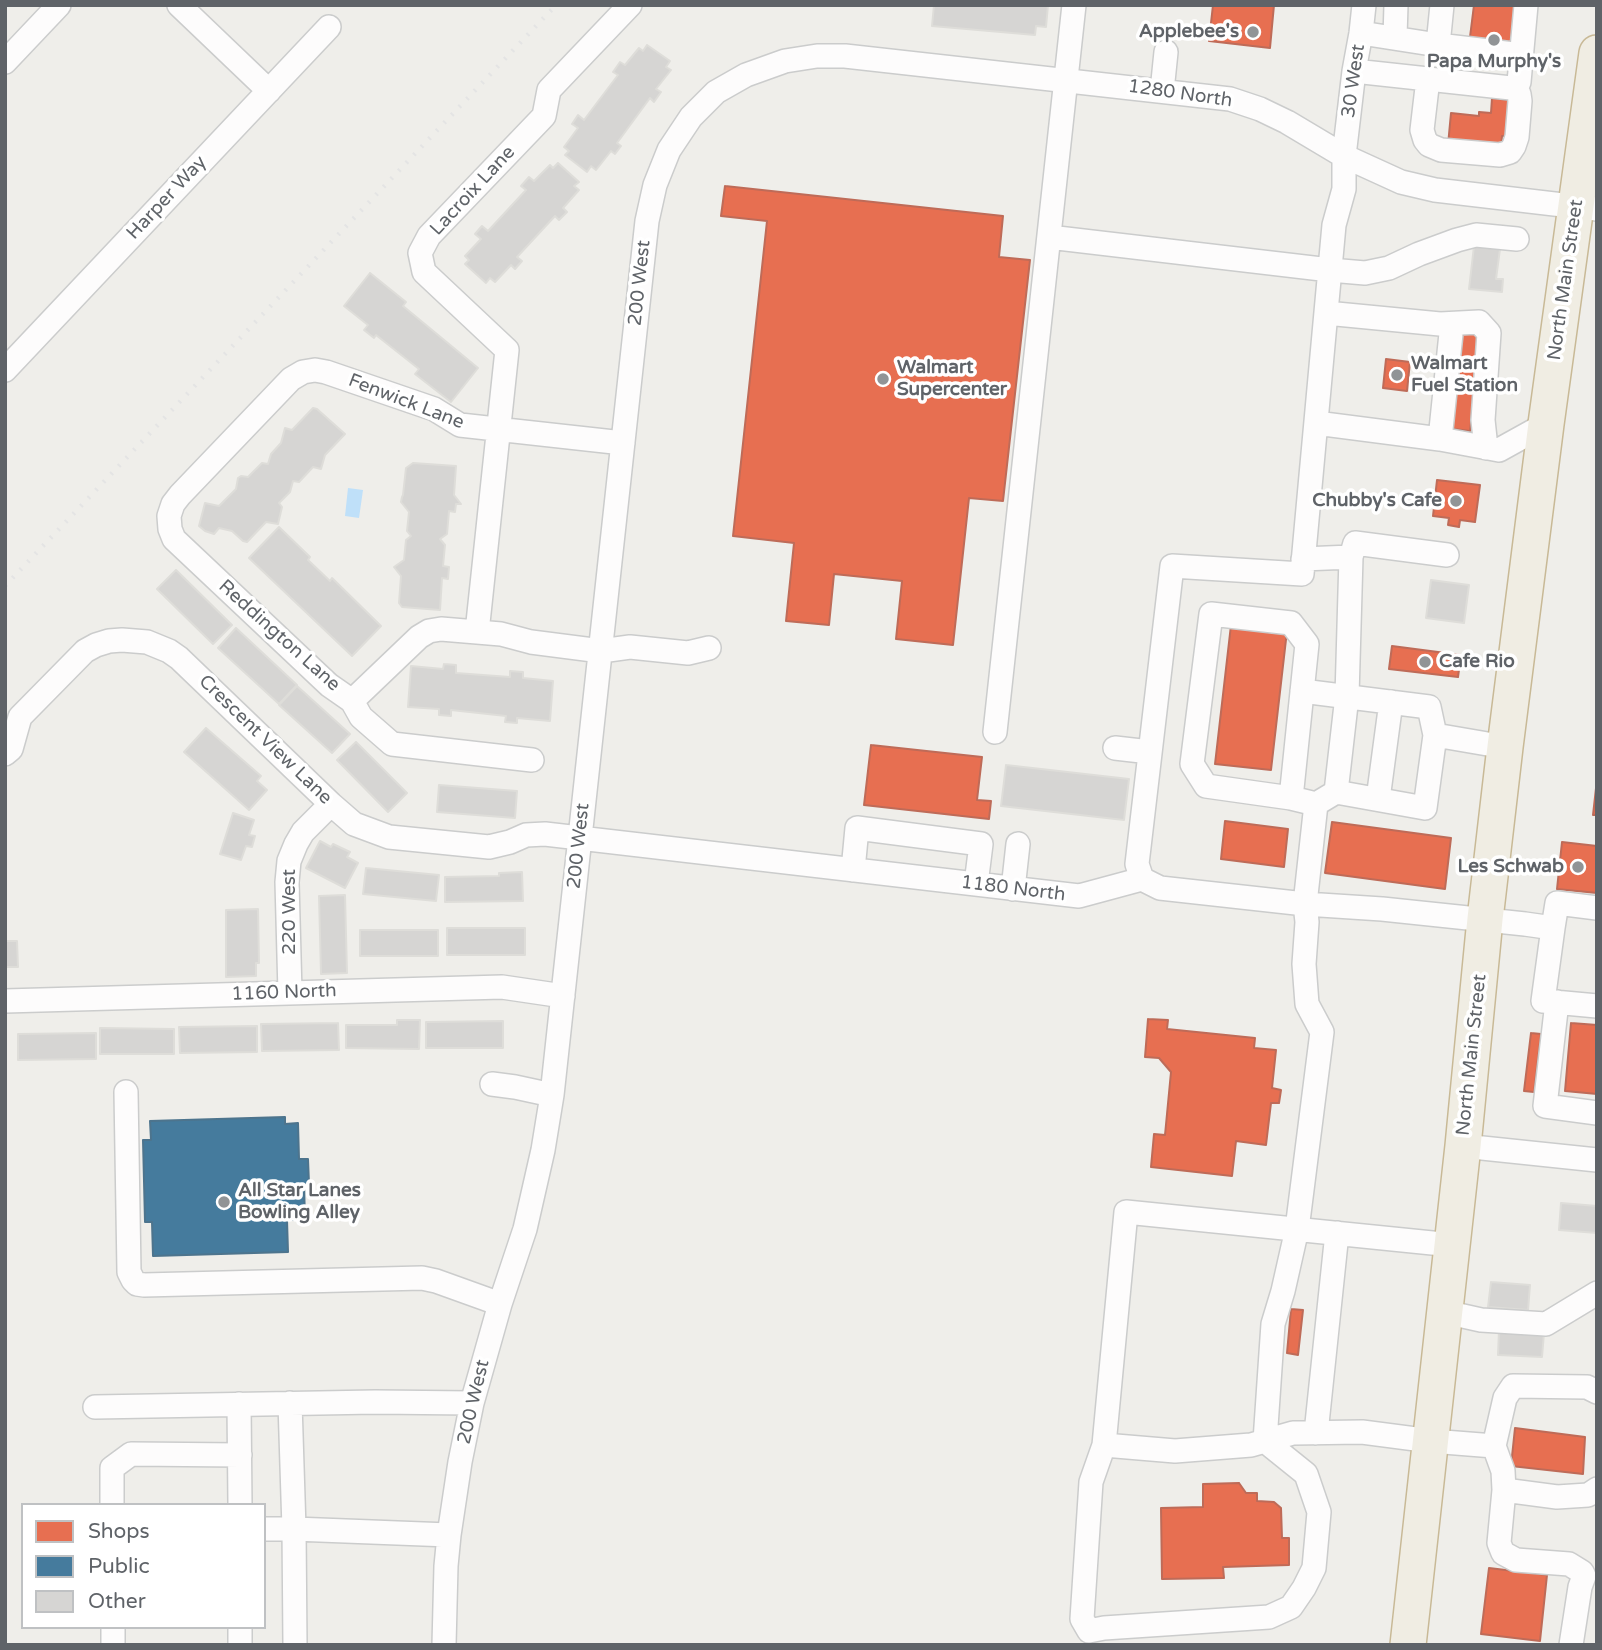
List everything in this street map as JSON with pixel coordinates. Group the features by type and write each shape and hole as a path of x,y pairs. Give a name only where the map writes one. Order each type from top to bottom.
{"highway":[{"name":"North Main Street","path":"1408,1645 1505,747 1545,424 1587,208 1597,53"}],"street":[{"path":"5,62 59,5"},
{"path":"179,5 269,91"},
{"name":"Lacroix Lane","path":"477,632 507,350 424,272 420,253 429,236 544,116 549,90 630,5"},
{"path":"995,732 1074,5"},
{"name":"30 West","path":"1303,559 1334,225 1344,188 1344,156 1364,5"},
{"path":"1395,37 1396,5"},
{"path":"1438,45 1443,5"},
{"path":"1354,71 1511,88 1517,86 1526,5"},
{"name":"Harper Way","path":"5,370 329,27"},
{"path":"1361,33 1522,55"},
{"path":"1162,91 1166,52"},
{"name":"1280 North","path":"746,75 785,61 817,56 845,56 1230,99 1287,122 1344,156 1401,182 1423,188 1587,208"},
{"name":"200 West","path":"444,1645 446,1566 460,1462 472,1403 525,1228 543,1150 552,1095 647,222 655,185 668,150 691,117 716,92 746,75"},
{"path":"1428,79 1422,130 1429,145 1441,150 1500,155 1510,152 1517,137 1520,101 1519,94 1511,88"},
{"path":"1049,237 1365,272 1380,270 1444,244 1476,235 1517,239"},
{"path":"1326,313 1440,324 1479,322 1489,332 1483,420 1486,449"},
{"path":"1440,439 1452,324"},
{"name":"Fenwick Lane","path":"169,516 180,495 291,379 303,372 315,370 434,409 460,425 623,443"},
{"path":"1316,424 1440,439 1499,450 1545,424"},
{"name":"Reddington Lane","path":"169,516 174,539 329,685 352,701 419,637 429,631 442,629 502,634 531,642 601,651 630,647 688,653 709,648"},
{"path":"1336,792 1348,696 1351,557 1355,543 1447,555"},
{"path":"1351,557 1303,559 1302,574 1172,566 1138,864 1142,879 1160,888 1305,904 1486,919 1553,928"},
{"path":"1291,799 1302,691 1307,643 1291,623 1211,614 1192,764 1206,786 1316,804 1336,792 1425,807 1435,736 1429,707 1302,691"},
{"name":"Crescent View Lane","path":"5,754 11,748 20,718 85,651 109,641 136,640 159,646 179,658 354,824 388,837 488,847 526,835 580,838"},
{"path":"352,701 361,717 392,744 532,761"},
{"path":"1378,799 1391,702"},
{"path":"1435,736 1505,747"},
{"path":"1115,748 1150,752"},
{"name":"220 West","path":"290,993 287,882 289,862 303,832 331,804"},
{"path":"1265,1441 1273,1324 1297,1229 1322,1032 1307,1004 1304,964 1307,922 1305,904 1316,804"},
{"path":"853,870 857,828 981,844 976,884"},
{"name":"1180 North","path":"580,838 1079,896 1142,879"},
{"path":"1013,889 1018,844"},
{"path":"1597,908 1557,904 1543,1001 1597,1006"},
{"name":"1160 North","path":"5,1001 502,987 563,996"},
{"path":"1557,1002 1545,1106 1597,1113"},
{"path":"492,1084 552,1095"},
{"path":"126,1092 130,1272 132,1280 137,1284 415,1278 436,1281 500,1304"},
{"path":"1463,1146 1597,1160"},
{"path":"1265,1441 1306,1474 1319,1512 1314,1568 1292,1607 1269,1617 1088,1631 1082,1619 1091,1482 1104,1445 1126,1212 1452,1245"},
{"path":"1316,1433 1337,1233"},
{"path":"1445,1312 1481,1320 1546,1324 1597,1293"},
{"path":"1571,1645 1584,1576 1569,1564 1516,1560 1503,1553 1499,1544 1503,1471 1494,1446 1505,1398 1513,1386 1587,1387 1597,1392"},
{"path":"290,1403 295,1645"},
{"path":"95,1407 472,1403"},
{"path":"239,1404 240,1503"},
{"path":"1104,1445 1175,1451 1251,1445 1293,1433 1362,1432 1494,1446"},
{"path":"112,1503 112,1468 131,1454 240,1455"},
{"path":"1504,1490 1557,1497 1588,1495 1597,1489"},
{"path":"266,1530 449,1535"}],"water":[{"path":"348,488 363,490 359,518 345,516"}],"building: Shops":[{"path":"1213,5 1274,5 1270,48 1209,41"},
{"path":"1474,5 1518,5 1513,50 1469,45"},
{"path":"1492,98 1515,101 1507,136 1502,136 1501,150 1448,145 1451,113 1479,116 1479,112 1491,113"},
{"name":"Walmart Supercenter","path":"725,186 1003,216 999,257 1030,260 1003,501 969,498 953,645 896,639 902,581 834,574 829,625 786,621 794,543 733,536 767,221 721,216"},
{"path":"1457,329 1481,332 1470,431 1446,428"},
{"name":"Walmart Fuel Station","path":"1386,359 1410,362 1407,391 1383,388"},
{"name":"Chubby's Cafe","path":"1437,480 1480,485 1475,522 1460,520 1459,527 1448,525 1449,518 1433,516"},
{"path":"1231,625 1287,631 1271,770 1215,764"},
{"name":"Cafe Rio","path":"1392,646 1461,655 1458,677 1389,669"},
{"path":"871,745 982,757 977,800 991,801 989,819 864,805"},
{"path":"1597,779 1597,815 1593,815"},
{"path":"1225,821 1288,829 1284,867 1221,859"},
{"path":"1332,822 1451,838 1445,889 1325,873"},
{"name":"Les Schwab","path":"1562,842 1597,846 1597,893 1557,889"},
{"path":"1148,1019 1168,1020 1167,1029 1255,1038 1254,1048 1276,1050 1272,1088 1281,1090 1279,1103 1271,1103 1266,1145 1236,1141 1232,1176 1151,1167 1154,1134 1165,1135 1171,1072 1159,1058 1145,1057"},
{"path":"1571,1023 1597,1025 1597,1094 1565,1091"},
{"path":"1531,1033 1541,1034 1534,1092 1524,1091"},
{"path":"1291,1309 1303,1310 1298,1355 1287,1353"},
{"path":"1515,1428 1585,1437 1583,1474 1511,1466"},
{"path":"1239,1483 1246,1493 1257,1493 1257,1501 1274,1502 1281,1508 1282,1538 1289,1538 1289,1565 1223,1567 1224,1578 1162,1579 1161,1508 1203,1507 1203,1484"},
{"path":"1489,1568 1547,1575 1540,1641 1481,1634"}],"building: Public":[{"name":"All Star Lanes Bowling Alley","path":"285,1117 285,1124 298,1123 299,1159 308,1159 309,1184 304,1184 305,1219 287,1220 288,1252 153,1256 152,1222 145,1222 143,1140 151,1140 150,1121"}],"building: Other":[{"path":"934,5 1048,5 1046,27 1036,26 1035,35 932,26"},
{"path":"647,45 670,61 666,67 671,70 656,89 661,92 654,102 650,98 617,143 621,146 615,154 611,151 596,170 591,166 587,172 565,155 569,151 564,147 578,128 572,124 578,115 584,120 618,75 613,72 620,62 625,65 639,48 643,51"},
{"path":"558,163 579,182 574,186 579,190 563,208 567,212 559,220 555,216 517,257 522,261 515,269 511,265 495,282 490,278 486,283 465,264 469,260 465,256 481,239 475,234 482,226 488,231 526,190 521,186 529,177 534,181 550,165 553,168"},
{"path":"1474,246 1500,249 1496,279 1503,279 1502,292 1469,289"},
{"path":"370,273 406,302 403,306 478,368 451,402 415,374 419,369 376,335 374,338 364,330 368,325 344,306"},
{"path":"313,408 345,434 325,455 321,469 313,467 299,482 293,481 290,492 279,503 282,507 278,524 266,522 247,542 232,531 219,528 214,534 199,526 205,503 219,506 236,489 238,478 248,477 262,463 268,464 271,454 281,443 285,428 292,430"},
{"path":"413,463 456,466 454,495 461,504 456,504 455,512 449,511 447,534 440,539 445,545 443,566 449,567 448,579 442,578 440,610 402,607 399,603 401,576 394,567 404,560 406,540 411,536 407,531 409,512 401,502 406,468"},
{"path":"279,527 310,557 308,560 330,581 332,578 381,626 352,656 249,558"},
{"path":"176,570 232,625 213,644 157,589"},
{"path":"1431,580 1469,585 1464,623 1426,618"},
{"path":"236,628 297,685 279,704 218,648"},
{"path":"444,664 456,665 456,673 510,677 510,671 523,672 523,678 553,681 550,721 517,718 517,723 505,722 506,716 451,710 451,716 439,715 439,709 408,707 411,666 443,669"},
{"path":"297,686 350,734 332,753 279,705"},
{"path":"206,728 261,776 257,781 267,790 249,810 184,752"},
{"path":"356,742 407,793 388,812 337,760"},
{"path":"1006,765 1129,779 1124,820 1001,806"},
{"path":"439,785 517,791 515,818 437,812"},
{"path":"233,813 254,820 249,835 255,836 252,847 246,846 241,860 220,854"},
{"path":"320,841 350,852 347,857 358,863 345,888 306,868"},
{"path":"366,868 439,875 436,901 363,894"},
{"path":"522,872 523,901 445,902 445,877 499,876 499,873"},
{"path":"345,895 347,973 321,974 319,896"},
{"path":"258,909 259,963 256,963 256,976 226,977 226,910"},
{"path":"447,928 525,928 525,955 447,955"},
{"path":"360,930 438,930 438,956 360,956"},
{"path":"5,941 17,941 18,967 5,967"},
{"path":"397,1020 420,1020 419,1049 346,1048 346,1025 397,1025"},
{"path":"503,1021 503,1048 426,1048 426,1022"},
{"path":"338,1023 339,1050 262,1051 261,1024"},
{"path":"257,1026 257,1052 180,1053 179,1027"},
{"path":"100,1028 174,1029 174,1054 100,1054"},
{"path":"96,1033 96,1059 18,1060 18,1034"},
{"path":"1561,1203 1597,1206 1597,1233 1559,1230"},
{"path":"1491,1282 1530,1285 1528,1310 1488,1307"},
{"path":"1499,1330 1544,1333 1542,1357 1498,1355"}],"railway":[{"path":"5,586 556,5"}],"place":[{"name":"Applebee's","path":"1253,32"},
{"name":"Papa Murphy's","path":"1494,40"},
{"name":"Walmart Fuel Station","path":"1397,375"},
{"name":"Walmart Supercenter","path":"883,379"},
{"name":"Chubby's Cafe","path":"1456,501"},
{"name":"Cafe Rio","path":"1425,662"},
{"name":"Les Schwab","path":"1578,867"},
{"name":"All Star Lanes Bowling Alley","path":"224,1202"}]}
